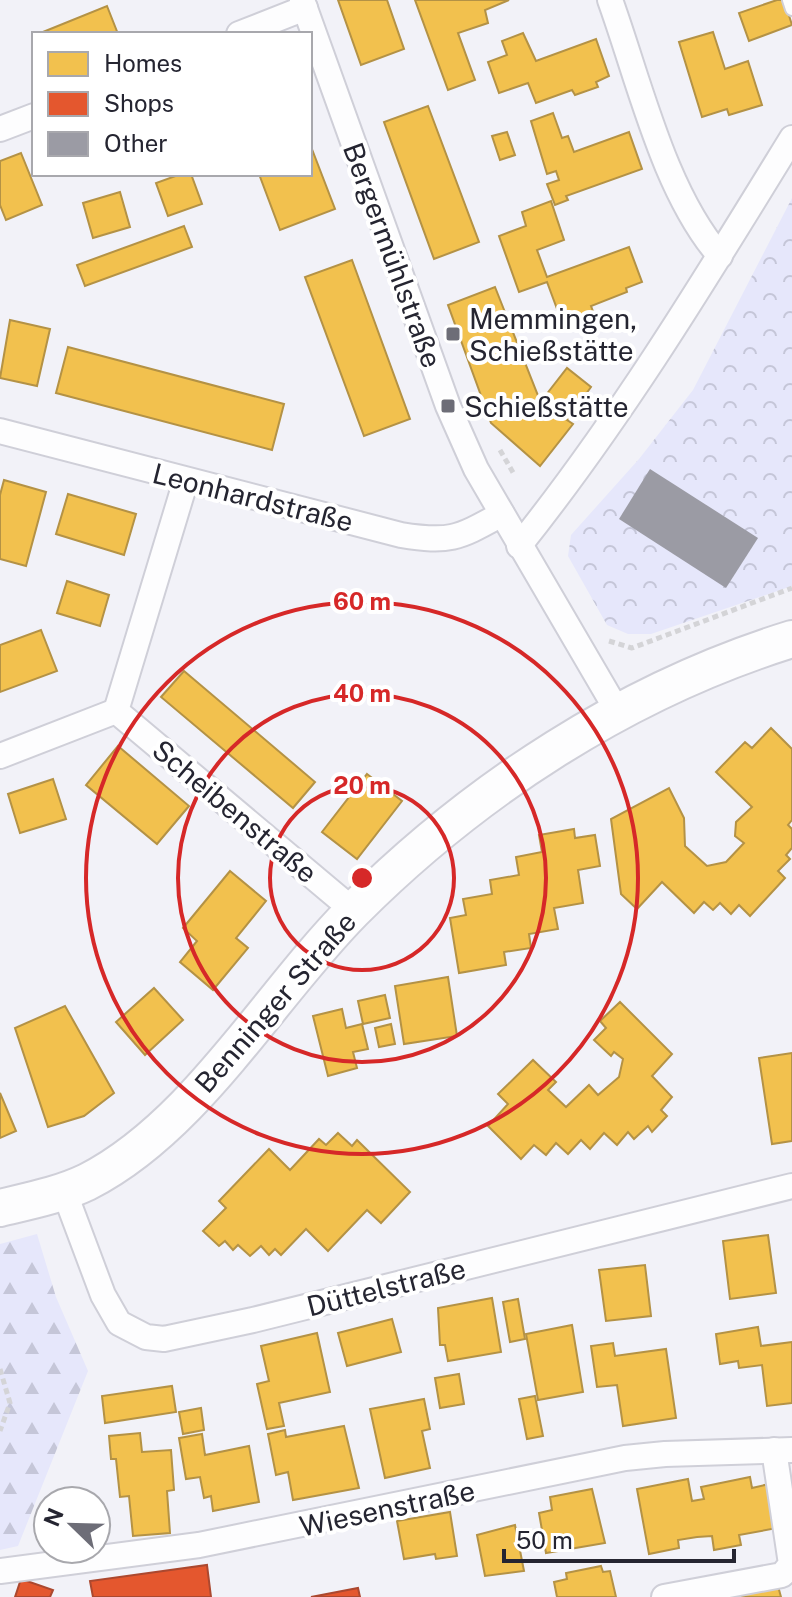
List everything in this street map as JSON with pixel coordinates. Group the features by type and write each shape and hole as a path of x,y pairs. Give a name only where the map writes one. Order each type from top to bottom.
{"street":[{"path":"610,0 678,190 696,226 720,256"},
{"path":"243,32 303,4"},
{"name":"Bergermühlstraße","path":"303,4 448,406 476,469 618,712"},
{"path":"0,129 32,117"},
{"path":"519,546 592,453 652,365 792,138"},
{"name":"Leonhardstraße","path":"0,431 432,540 456,539 502,514"},
{"path":"0,756 116,711 186,480"},
{"name":"Benninger Straße","path":"0,1208 87,1182 148,1143 180,1112 304,964 354,911 474,807 568,740 618,712 726,660 792,639"},
{"name":"Scheibenstraße","path":"116,711 354,911"},
{"name":"Düttelstraße","path":"64,1191 103,1295 119,1323 146,1337 164,1339 278,1314 792,1186"},
{"name":"Wiesenstraße","path":"0,1571 199,1545 625,1458 783,1450 791,1564 787,1571 782,1575 664,1597"}],"lane":[{"path":"789,0 792,9"}],"path":[{"path":"495,442 539,520"},
{"path":"602,628 609,641 632,648 792,588"},
{"path":"0,1369 10,1403 0,1431"}],"green space":[{"path":"792,198 792,586 651,634 628,634 607,625 568,556 571,535 639,459 693,390"},
{"path":"37,1234 56,1297 88,1371 42,1485 32,1485 32,1511 18,1546 0,1550 0,1244"}],"building: Homes":[{"path":"338,0 387,0 404,49 361,65"},
{"path":"415,0 509,0 485,10 488,23 458,33 475,80 448,90"},
{"path":"784,0 792,25 749,41 739,13"},
{"path":"107,6 117,32 43,32"},
{"path":"713,32 725,69 748,61 762,105 729,115 727,109 702,117 679,42"},
{"path":"523,33 536,61 596,39 609,76 596,82 598,87 575,95 572,90 536,103 528,83 499,93 488,62 507,55 502,41"},
{"path":"428,106 479,242 434,259 384,122"},
{"path":"553,113 562,138 568,136 574,152 629,132 642,169 566,196 568,200 555,205 547,184 559,180 556,171 547,174 531,121"},
{"path":"507,132 515,155 500,160 492,136"},
{"path":"312,149 335,209 280,230 260,176 312,176"},
{"path":"21,153 42,205 6,220 0,205 0,161"},
{"path":"175,176 192,176 202,204 168,216 156,183"},
{"path":"120,192 130,227 93,238 83,203"},
{"path":"551,201 564,240 537,250 547,277 629,247 642,282 626,288 627,292 591,306 594,314 563,325 547,282 519,292 499,236 526,226 522,212"},
{"path":"184,226 192,247 85,286 77,265"},
{"path":"352,260 410,419 364,436 305,277"},
{"path":"495,287 539,398 542,400 567,368 591,387 567,420 573,424 540,466 491,423 448,305"},
{"path":"10,320 50,329 37,386 0,378"},
{"path":"68,347 284,404 272,450 56,393"},
{"path":"4,480 46,492 26,566 0,559 0,495"},
{"path":"68,494 136,514 124,555 56,534"},
{"path":"67,581 109,595 100,626 57,613"},
{"path":"41,630 57,671 0,692 0,645"},
{"path":"184,671 315,782 293,808 161,697"},
{"path":"771,728 792,749 792,820 788,825 792,829 792,848 786,855 790,859 778,871 785,878 750,916 739,905 731,914 720,903 713,910 704,902 694,913 662,882 637,909 621,894 611,819 669,788 684,818 685,846 707,866 726,862 744,843 735,836 736,822 752,807 716,772 745,742 752,748"},
{"path":"118,746 189,806 157,844 86,785"},
{"path":"367,774 402,801 357,859 322,832"},
{"path":"53,779 66,819 20,833 8,794"},
{"path":"574,829 575,838 595,835 600,866 578,870 583,903 554,908 558,929 529,934 531,948 504,952 506,965 459,973 450,918 466,915 463,899 492,894 490,880 519,875 516,857 542,852 539,835"},
{"path":"230,871 266,901 236,938 248,948 213,990 180,962 197,941 183,928"},
{"path":"448,977 457,1036 404,1044 395,986"},
{"path":"154,988 183,1020 145,1055 116,1022"},
{"path":"385,995 390,1018 363,1024 358,1001"},
{"path":"620,1002 672,1054 652,1076 672,1097 661,1110 667,1116 652,1132 648,1126 634,1139 628,1132 617,1145 604,1133 590,1149 581,1140 568,1154 556,1143 546,1155 534,1145 521,1159 488,1126 508,1104 498,1094 533,1060 556,1082 548,1090 566,1107 589,1085 598,1095 619,1077 623,1059 614,1052 611,1056 594,1040 606,1028 600,1021"},
{"path":"65,1006 114,1093 84,1116 48,1127 15,1028"},
{"path":"342,1009 346,1028 362,1024 368,1049 353,1052 357,1068 328,1076 313,1016"},
{"path":"391,1024 395,1044 379,1047 375,1028"},
{"path":"792,1053 792,1141 772,1144 759,1058"},
{"path":"0,1093 16,1131 0,1138"},
{"path":"338,1133 352,1146 357,1140 410,1192 381,1223 367,1210 328,1251 306,1229 281,1255 275,1249 269,1255 261,1246 250,1256 238,1245 233,1250 225,1241 219,1246 203,1231 226,1208 219,1201 269,1149 290,1170 319,1139 326,1145"},
{"path":"768,1235 776,1293 730,1299 723,1241"},
{"path":"645,1265 651,1316 606,1321 599,1270"},
{"path":"492,1298 501,1352 448,1361 445,1345 440,1345 438,1308"},
{"path":"518,1299 525,1339 510,1342 503,1302"},
{"path":"392,1319 401,1352 347,1366 338,1333"},
{"path":"572,1325 583,1392 538,1400 526,1334"},
{"path":"758,1327 761,1346 792,1342 792,1403 767,1406 762,1365 739,1368 738,1361 720,1364 716,1334"},
{"path":"317,1333 330,1392 279,1403 284,1426 267,1429 257,1384 269,1381 261,1346"},
{"path":"613,1343 615,1356 666,1349 676,1418 623,1426 617,1385 597,1387 591,1346"},
{"path":"459,1374 464,1404 440,1408 435,1378"},
{"path":"172,1386 176,1412 105,1423 102,1396"},
{"path":"535,1396 543,1436 527,1439 519,1399"},
{"path":"424,1399 430,1429 422,1431 430,1468 385,1478 370,1409"},
{"path":"201,1408 204,1430 183,1434 179,1412"},
{"path":"344,1426 359,1488 293,1500 288,1472 276,1475 268,1434 285,1430 286,1437"},
{"path":"140,1433 142,1452 171,1450 174,1490 167,1491 170,1533 133,1536 129,1496 120,1497 116,1459 111,1459 109,1436"},
{"path":"202,1434 205,1455 249,1446 259,1502 213,1511 211,1496 204,1498 200,1477 186,1479 179,1438"},
{"path":"750,1477 752,1488 769,1484 777,1528 739,1535 741,1545 714,1550 712,1536 697,1537 678,1540 679,1548 649,1554 637,1489 688,1479 692,1501 704,1499 701,1487"},
{"path":"592,1489 605,1543 546,1553 539,1513 552,1510 550,1497"},
{"path":"450,1512 457,1556 436,1559 435,1554 404,1559 397,1521"},
{"path":"515,1525 524,1571 485,1576 477,1535"},
{"path":"601,1566 603,1572 610,1571 616,1597 557,1597 554,1582 567,1579 566,1573"},
{"path":"778,1586 781,1597 729,1597"}],"building: Shops":[{"path":"207,1565 211,1597 93,1597 90,1581"},
{"path":"21,1579 53,1590 50,1597 15,1597"},
{"path":"358,1588 360,1597 311,1597"}],"building: Other":[{"path":"650,469 758,538 726,588 619,519"}],"place":[{"name":"Memmingen, Schießstätte","path":"453,334"},
{"name":"Schießstätte","path":"448,406"}]}
